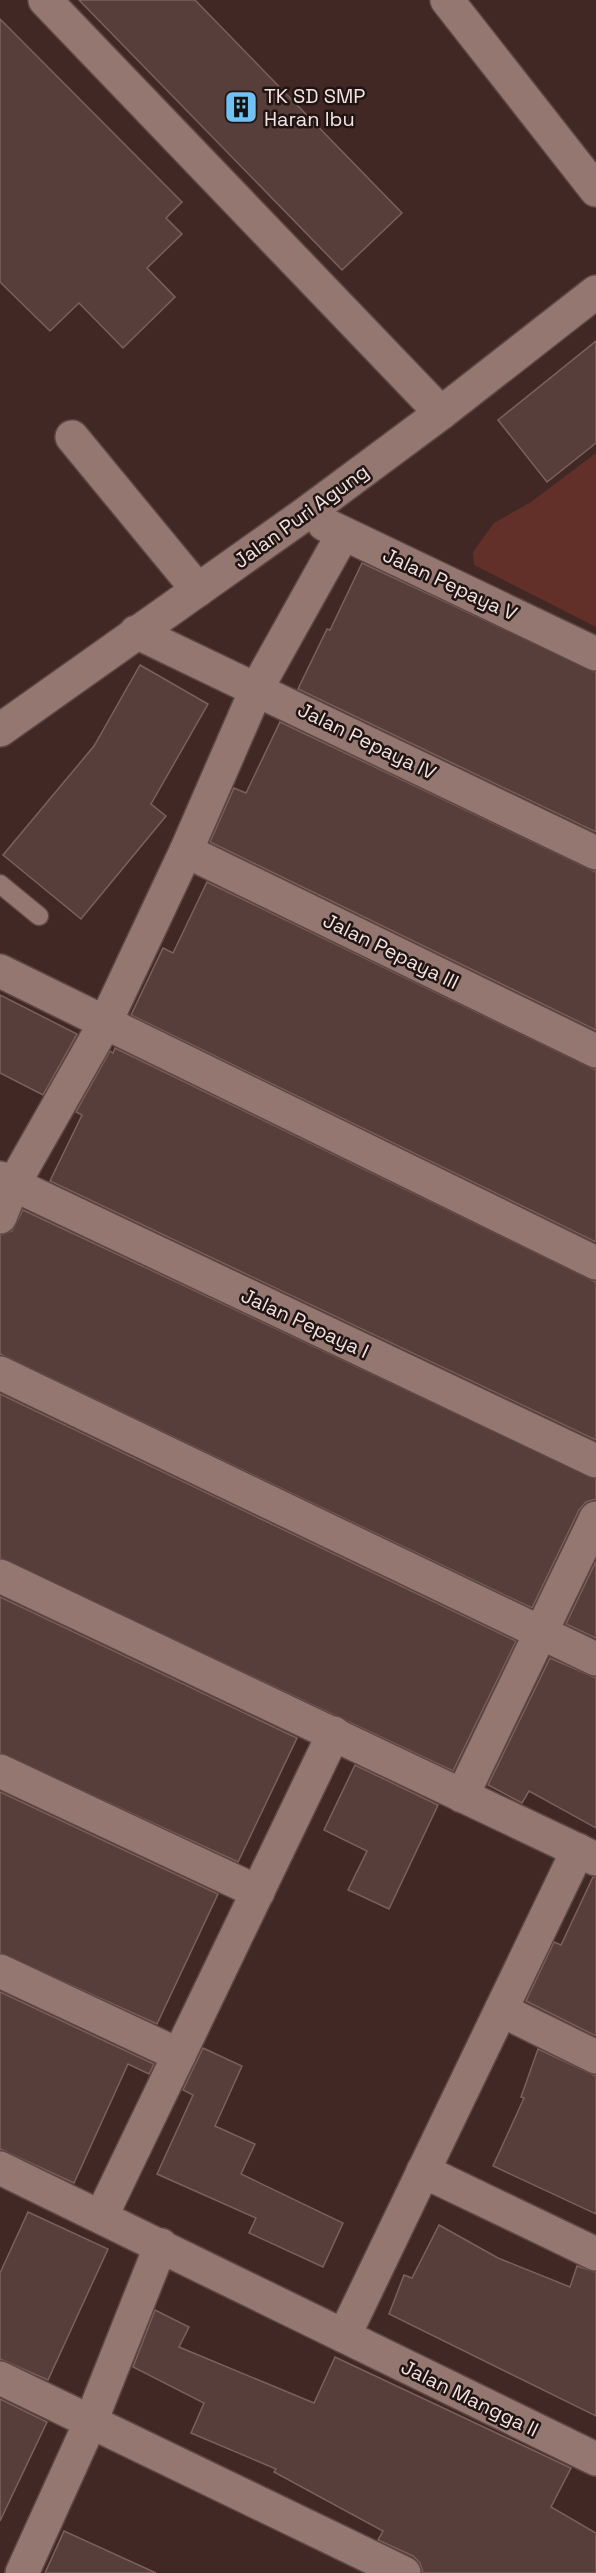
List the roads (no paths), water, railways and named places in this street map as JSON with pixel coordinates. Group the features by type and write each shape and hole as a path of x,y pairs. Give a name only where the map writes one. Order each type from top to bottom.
{"street":[{"path":"45,0 441,413"},
{"path":"447,0 596,190"},
{"name":"Jalan Puri Agung","path":"0,730 305,514 441,413 596,292"},
{"path":"72,437 198,590"},
{"name":"Jalan Pepaya V","path":"305,514 596,654"},
{"path":"0,1217 7,1181 105,1023 186,851 257,688 343,534"},
{"name":"Jalan Pepaya IV","path":"136,632 257,688 596,853"},
{"name":"Jalan Pepaya III","path":"186,851 596,1051"},
{"path":"0,971 596,1263"},
{"name":"Jalan Pepaya I","path":"7,1181 596,1461"},
{"path":"0,1373 596,1659"},
{"path":"462,1796 596,1518"},
{"path":"0,1576 587,1855 501,2010 344,2336"},
{"path":"101,2217 334,1733"},
{"path":"0,1771 258,1892"},
{"path":"0,1971 179,2055"},
{"path":"501,2010 596,2057"},
{"name":"Jalan Mangga II","path":"0,2168 596,2459"},
{"path":"423,2171 596,2254"},
{"path":"22,2573 91,2421 161,2245"},
{"path":"0,2378 405,2573"}],"lane":[{"path":"0,884 39,916"}],"place":[{"name":"TK SD SMP Haran Ibu","path":"241,107"}]}
